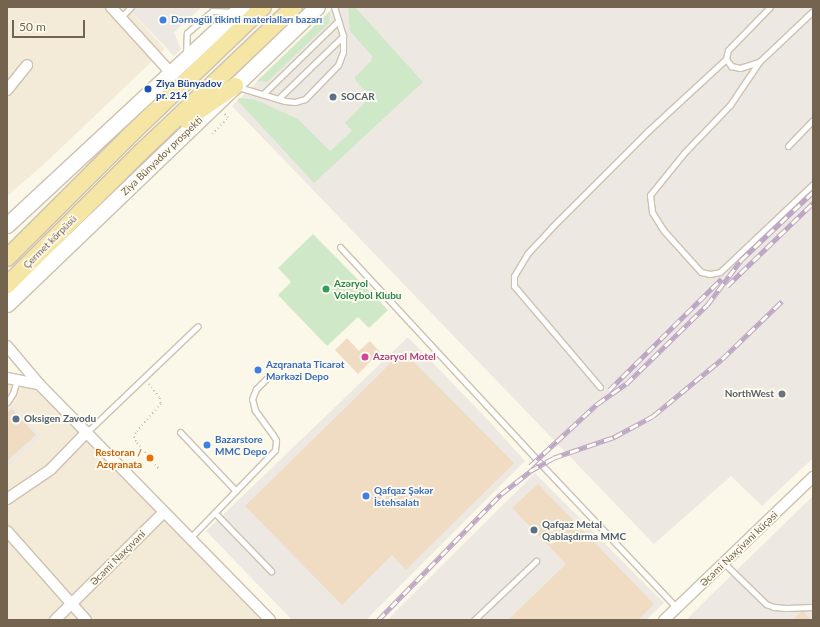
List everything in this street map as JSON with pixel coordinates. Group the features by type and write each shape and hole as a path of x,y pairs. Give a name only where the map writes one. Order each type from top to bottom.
{"main road":[{"path":"127,138 263,7"},
{"name":"Ziya Bünyadov prospekti","path":"94,199 141,152 294,7"},
{"name":"Ziya Bünyadov prospekti","path":"8,300 317,7"},
{"path":"7,225 239,10"},
{"path":"127,138 171,73"},
{"path":"141,152 235,86"},
{"name":"Çermet körpüsü","path":"7,258 127,138"},
{"name":"Çermet körpüsü","path":"8,300 94,199"}],"street":[{"path":"111,7 171,73"},
{"path":"7,90 27,65"},
{"path":"7,346 39,384 164,512 191,537 270,620"},
{"path":"12,379 39,384"},
{"path":"7,499 50,470 87,432"},
{"name":"Əcəmi Naxçivani küçəsi","path":"664,620 813,477"},
{"name":"Əcəmi Naxçıvani","path":"55,620 164,512"},
{"path":"7,531 86,620"}],"lane":[{"path":"121,17 131,7"},
{"path":"235,86 278,99 295,102 304,99 338,65 343,52 343,36 334,7"},
{"path":"600,387 514,286 514,276 527,254 551,228 648,131 726,59 728,50 770,7"},
{"path":"813,10 759,62 730,105 684,153 650,195 652,212 664,231 701,272 710,274 720,272 813,184"},
{"path":"263,94 338,21"},
{"path":"278,99 343,36"},
{"path":"726,59 731,66 740,68 759,62"},
{"path":"788,146 813,120"},
{"path":"340,247 537,460 677,608"},
{"path":"87,432 198,326"},
{"path":"191,537 275,450 276,445 273,434 255,410 252,399 256,389 269,376"},
{"path":"7,402 13,393 12,379"},
{"path":"180,432 236,491"},
{"path":"215,512 271,571"},
{"path":"474,620 536,561"},
{"path":"724,563 766,604 774,607 786,608 813,607"}],"path":[{"path":"212,134 228,118"},
{"path":"143,378 160,398 161,404 136,432 134,437 137,443 160,470"}],"shaded area":[{"path":"7,7 127,7 165,49 41,167 7,196"},
{"name":"Dərnəgül tikinti materialları bazarı","path":"127,7 202,7 174,32 181,49 174,56"},
{"path":"334,7 813,7 813,458 762,506 731,476 654,544 232,106"},
{"name":"Qafqaz Şəkər İstehsalatı","path":"408,337 525,461 366,620 292,620 206,531"},
{"path":"7,384 26,386 39,392 261,620 7,620"},
{"name":"Oksigen Zavodu","path":"7,401 41,436 7,467"},
{"name":"Qafqaz Metal Qablaşdırma MMC","path":"535,473 664,603 646,620 387,620"},
{"path":"813,496 813,620 686,620 707,599"}],"green space":[{"path":"348,7 355,7 423,82 314,183 237,100 240,98 256,100 298,119 330,151 352,131 345,123 367,100 367,94 355,80 355,77 371,61 372,56 350,31"},
{"path":"330,11 329,23 267,82 257,81"},
{"name":"Azəryol Voleybol Klubu","path":"313,234 388,310 369,328 358,317 327,346 278,295 291,282 278,268"}],"building":[{"path":"347,338 359,351 370,341 380,352 358,374 335,350"},
{"name":"Qafqaz Şəkər İstehsalatı","path":"403,351 514,463 406,570 392,555 342,605 245,506"},
{"name":"Oksigen Zavodu","path":"12,409 36,435 7,461 7,413"},
{"path":"538,484 654,604 638,620 508,620 566,564 512,508"},
{"path":"802,611 811,620 793,620"}],"railway":[{"path":"530,466 597,404 626,384 707,305 741,260 813,192"},
{"path":"727,286 813,203"},
{"path":"609,390 721,279"},
{"path":"378,620 501,494 530,471 553,458 614,437 653,416 722,359 782,301"}],"place":[{"name":"Dərnəgül tikinti materialları bazarı","path":"163,20"},
{"name":"Ziya Bünyadov pr. 214","path":"148,89"},
{"name":"SOCAR","path":"333,97"},
{"name":"Azəryol Voleybol Klubu","path":"326,289"},
{"name":"Azəryol Motel","path":"365,357"},
{"name":"Azqranata Ticarət Mərkəzi Depo","path":"258,370"},
{"name":"NorthWest","path":"782,394"},
{"name":"Oksigen Zavodu","path":"16,419"},
{"name":"Bazarstore MMC Depo","path":"207,445"},
{"name":"Restoran / Azqranata","path":"150,458"},
{"name":"Qafqaz Şəkər İstehsalatı","path":"366,496"},
{"name":"Qafqaz Metal Qablaşdırma MMC","path":"534,530"}]}
